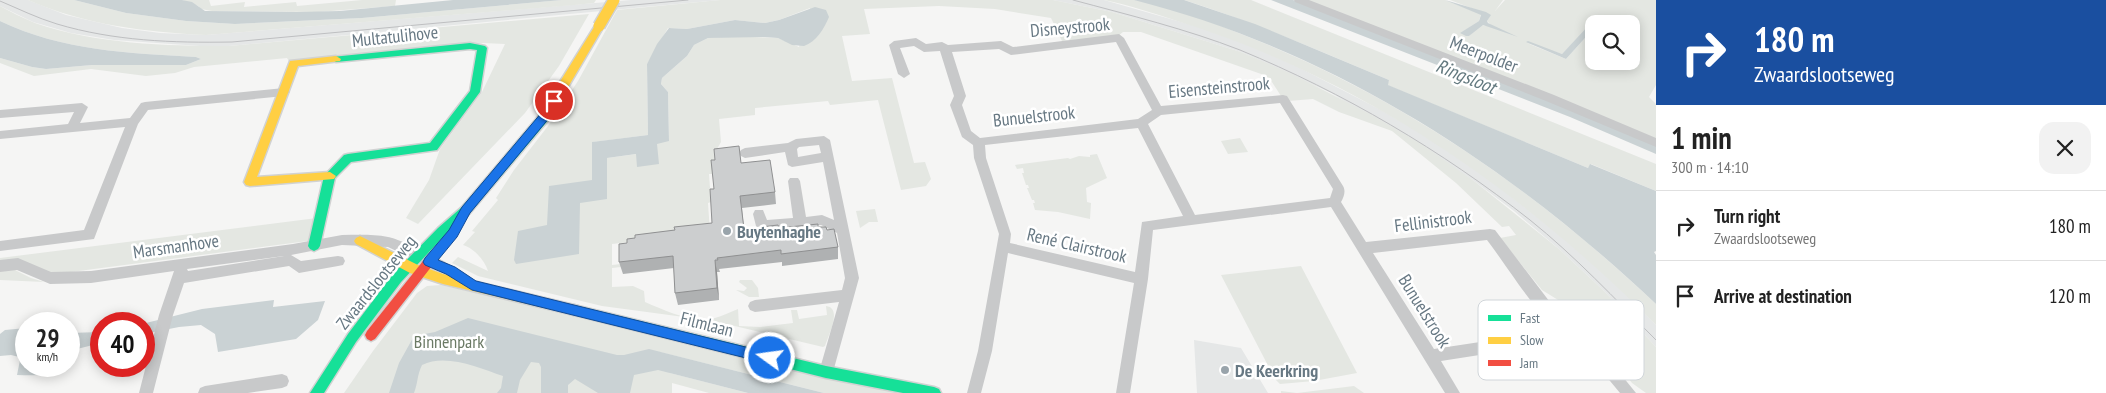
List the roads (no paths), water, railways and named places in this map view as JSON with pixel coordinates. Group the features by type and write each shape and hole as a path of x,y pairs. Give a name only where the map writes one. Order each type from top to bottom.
{"street":[{"name":"Zwaardslootseweg","path":"320,388 352,338 466,210 546,115 614,0"},
{"name":"Meerpolder","path":"1299,0 1550,98 1656,143"},
{"name":"Disneystrook","path":"904,74 894,45 916,42 924,48 942,46 945,49 1001,45 1011,51 1119,38 1158,111"},
{"name":"Multatulihove","path":"470,46 482,48 475,92 433,147 348,158 330,176 250,182 294,63 470,46"},
{"path":"945,49 960,96 956,105 966,134 979,143"},
{"path":"0,246 89,235 133,122 145,106 284,92"},
{"name":"Eisensteinstrook","path":"1158,111 1283,99 1339,189 1338,196 1334,202"},
{"path":"0,114 82,107 72,127"},
{"name":"Bunuelstrook","path":"974,393 985,351 1005,234 980,158 979,143 987,140 1141,123 1158,111"},
{"path":"0,135 133,122"},
{"path":"1141,123 1191,220 1334,202"},
{"path":"745,153 791,147 796,143 824,140 852,278 826,372"},
{"path":"791,147 792,162 828,157"},
{"path":"314,246 330,176"},
{"path":"794,181 800,222"},
{"name":"Bunuelstrook","path":"1334,202 1453,393"},
{"path":"759,214 762,226 822,220 842,230"},
{"name":"René Clairstrook","path":"1123,393 1141,279 1147,226 1191,220"},
{"name":"Fellinistrook","path":"1364,248 1493,234 1540,300"},
{"name":"Marsmanhove","path":"0,266 18,264 50,278 91,277 314,246 342,240 388,242 419,263"},
{"name":"René Clairstrook","path":"1004,247 1141,279"},
{"path":"179,278 291,260 298,268 338,261"},
{"path":"146,393 166,315 184,263"},
{"name":"Zwaardslootseweg","path":"320,388 348,362 362,345 419,263"},
{"name":"Filmlaan","path":"419,263 450,270 472,285 826,372 934,393"},
{"path":"755,306 846,295"},
{"path":"1431,356 1478,349"},
{"path":"1618,380 1629,393"},
{"path":"205,393 282,381"}],"water":[{"path":"74,0 182,0 192,2 205,11 297,12 340,11 453,0 562,0 362,18 235,24 186,21 126,13"},
{"path":"1134,0 1184,0 1255,24 1389,80 1388,85 1588,168 1590,164 1656,191 1656,251 1654,252 1656,255 1656,304 1540,204 1478,159 1414,118 1347,81 1278,49 1207,22"},
{"name":"Ringsloot","path":"1271,0 1293,0 1530,92 1656,146 1656,154 1570,117"},
{"path":"1445,0 1486,12 1491,15 1487,21 1488,23 1518,37 1483,25 1469,36 1460,33 1479,21 1481,15"},
{"path":"815,7 826,10 829,17 819,34 804,46 792,45 778,38 764,37 708,38 694,45 687,56 662,78 661,84 668,92 669,141 657,144 659,164 637,167 636,154 607,158 607,199 580,203 579,254 516,264 514,260 518,231 547,225 549,186 592,180 592,142 648,135 647,64 657,44 669,28 687,29 735,20 765,23"},
{"path":"0,21 47,39 72,45 121,52 196,57 201,59 186,65 92,65 46,69 32,67 0,58"},
{"path":"1585,29 1585,38 1566,59 1526,42 1528,41 1562,54"},
{"path":"274,300 273,307 325,301 318,320 296,339 218,352 215,334 201,325 155,332 155,321 202,309"},
{"path":"468,318 617,355 649,349 824,393 748,393 658,370 634,375 630,393 598,393 575,379 568,385 568,393 541,393 541,367 539,363 531,362 520,380 517,393 497,393 501,388 503,376 462,363 441,361 422,365 414,393 389,393 399,363 414,336 435,332"},
{"path":"15,329 15,356 0,356 0,334 5,330"},
{"path":"90,332 90,346 80,348 80,333"}],"tram line":[{"path":"0,1 50,22 100,34 144,40 232,42 688,0"},
{"path":"1073,0 1220,42 1279,67 1354,104 1427,147 1496,194 1547,234 1616,300"},
{"path":"1644,328 1656,340"}],"place":[{"name":"Buytenhaghe","path":"727,231"},
{"name":"De Keerkring","path":"1225,370"}],"park label":[{"name":"Binnenpark","path":"449,341"}]}
